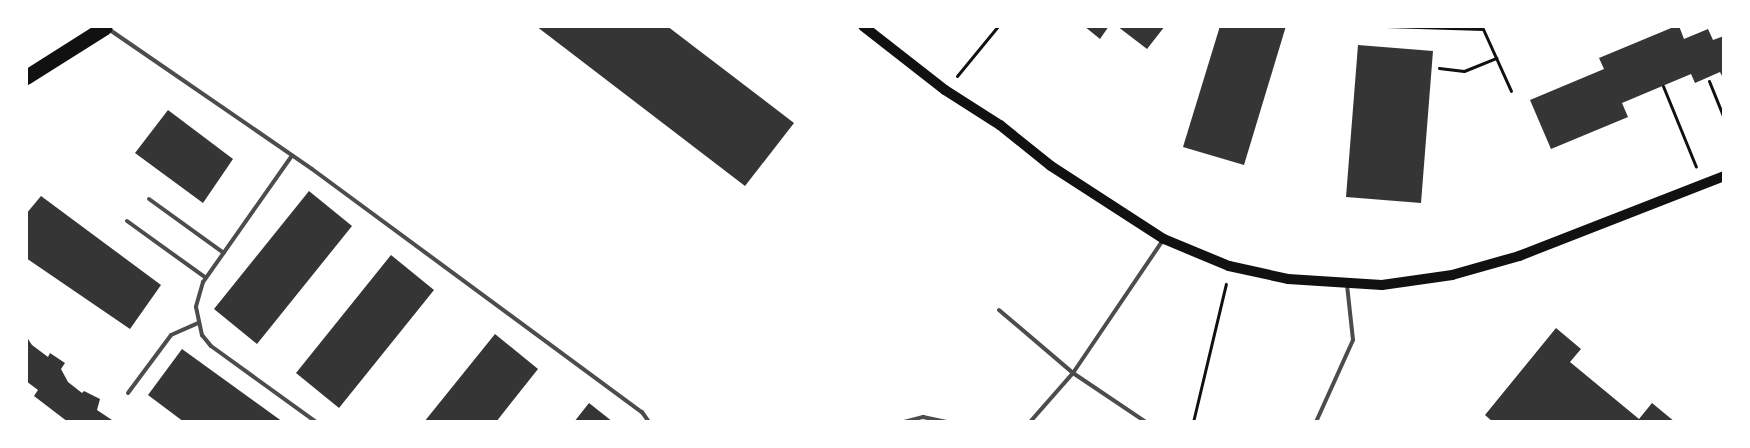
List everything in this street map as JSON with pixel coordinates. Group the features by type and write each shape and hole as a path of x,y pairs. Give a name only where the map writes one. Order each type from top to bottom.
{"highway":[{"path":"26,76 105,27"}],"main road":[{"path":"863,26 945,90 1000,125 1050,166 1164,239 1229,266 1288,279 1347,285 1417,281 1486,267 1724,176"}],"lane":[{"path":"105,27 291,157 642,412 649,422"},
{"path":"291,157 206,278 198,294 198,323 211,346 316,422"},
{"path":"149,199 224,253"},
{"path":"127,221 206,278"},
{"path":"1030,422 1073,373 1164,239"},
{"path":"1316,422 1353,340 1347,285"},
{"path":"999,310 1073,373 1146,422"},
{"path":"128,392 171,335 198,323"},
{"path":"904,422 923,417 946,422"}],"path":[{"path":"945,90 998,26"},
{"path":"1386,26 1484,29 1511,90"},
{"path":"1439,68 1464,71 1496,58"},
{"path":"1709,81 1724,118"},
{"path":"1664,86 1702,184"},
{"path":"1193,422 1207,372 1229,266"}],"building":[{"path":"536,26 667,26 794,123 745,186"},
{"path":"1084,26 1109,26 1100,39"},
{"path":"1117,26 1165,26 1147,49"},
{"path":"1220,26 1286,26 1244,165 1183,147"},
{"path":"1679,26 1684,39 1708,29 1713,40 1724,36 1724,80 1720,72 1695,83 1691,74 1622,103 1628,117 1551,149 1530,100 1604,69 1599,58"},
{"path":"1358,45 1433,51 1421,203 1346,197"},
{"path":"168,110 233,159 203,203 135,153"},
{"path":"309,191 352,226 257,344 214,309"},
{"path":"41,196 161,285 130,329 26,258 26,214"},
{"path":"391,255 434,290 339,408 296,373"},
{"path":"1556,328 1581,349 1570,362 1639,419 1652,403 1675,422 1493,422 1485,415"},
{"path":"495,334 538,369 496,422 424,422"},
{"path":"26,336 32,345 48,357 50,353 65,363 61,369 68,382 82,393 84,391 100,399 97,410 115,422 68,422 34,396 38,390 26,381"},
{"path":"182,349 283,422 184,422 148,395"},
{"path":"589,403 613,422 574,422"}]}
